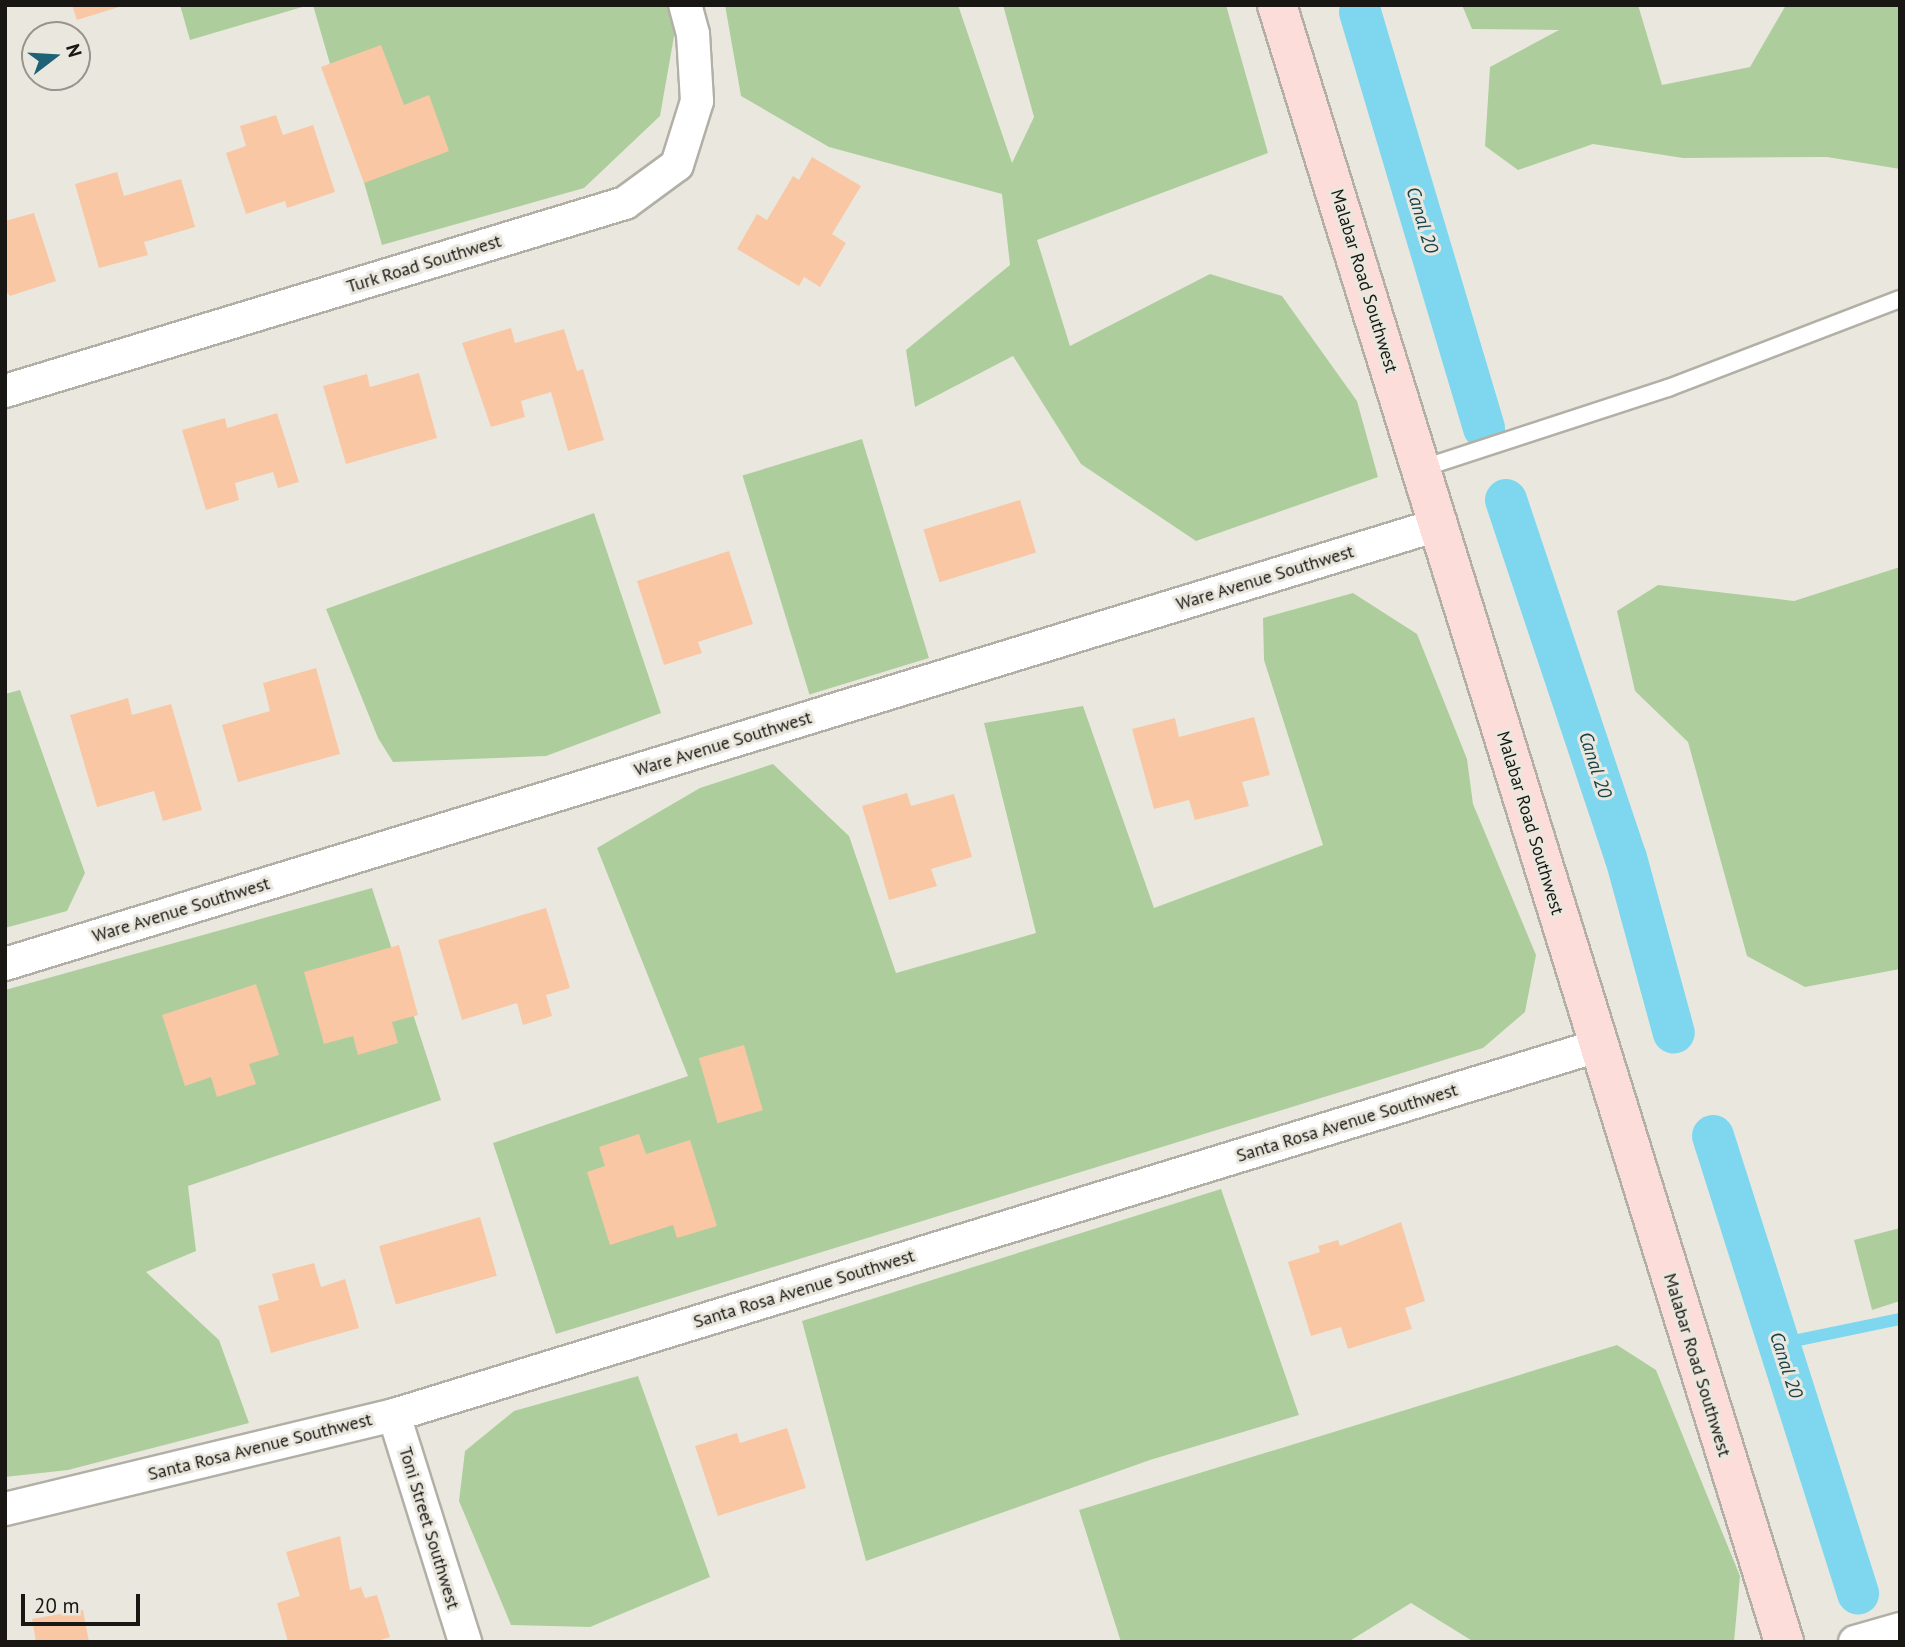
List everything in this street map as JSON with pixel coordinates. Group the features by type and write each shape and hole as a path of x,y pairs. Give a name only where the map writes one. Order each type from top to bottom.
{"main road":[{"name":"Malabar Road Southwest","path":"1277,5 1441,524 1597,1046 1784,1642"}],"street":[{"name":"Turk Road Southwest","path":"5,391 625,203 677,165 697,101 694,34 685,5"},
{"name":"Ware Avenue Southwest","path":"5,964 1441,524"},
{"name":"Santa Rosa Avenue Southwest","path":"5,1509 394,1415 1597,1046"},
{"name":"Toni Street Southwest","path":"394,1415 465,1642"},
{"path":"1855,1642 1900,1629"}],"lane":[{"path":"1423,468 1668,388 1900,299"}],"green space":[{"path":"180,5 309,5 190,40"},
{"path":"313,5 669,5 676,25 660,116 584,188 382,245"},
{"path":"725,5 958,5 1012,163 1034,117 1003,5 1226,5 1268,153 1037,240 1070,346 1210,274 1282,296 1357,401 1378,477 1196,541 1081,464 1013,356 915,407 906,350 1010,265 1002,194 829,147 741,96"},
{"path":"1462,5 1638,5 1662,85 1750,67 1786,5 1900,5 1900,169 1827,157 1683,158 1593,144 1518,170 1485,146 1490,67 1559,30 1472,29"},
{"path":"862,439 929,658 809,695 742,476"},
{"path":"594,513 661,713 546,756 393,762 378,738 326,609"},
{"path":"1900,567 1900,969 1805,987 1747,956 1688,742 1635,691 1617,611 1658,585 1794,601"},
{"path":"1353,593 1417,634 1467,759 1473,804 1536,955 1525,1012 1483,1048 556,1334 493,1143 688,1076 597,848 700,788 773,764 849,836 896,973 1036,933 984,723 1083,706 1154,908 1323,845 1264,660 1263,618"},
{"path":"20,690 85,873 67,911 5,928 5,694"},
{"path":"372,888 441,1100 188,1186 196,1251 146,1272 219,1340 249,1423 68,1470 5,1477 5,990"},
{"path":"1221,1189 1299,1415 1150,1460 866,1561 802,1321"},
{"path":"1900,1228 1900,1301 1872,1310 1854,1240"},
{"path":"1617,1345 1656,1370 1740,1576 1734,1642 1474,1642 1411,1603 1348,1642 1121,1642 1079,1510"},
{"path":"638,1376 710,1577 590,1627 511,1625 459,1501 465,1451 514,1411"}],"building":[{"path":"72,5 122,5 122,6 77,20"},
{"path":"381,45 404,105 429,95 449,151 364,183 321,67"},
{"path":"276,115 283,135 313,125 335,192 287,208 285,201 246,214 226,153 246,146 240,126"},
{"path":"812,157 861,186 832,234 846,243 820,287 804,277 799,286 737,249 757,214 767,220 793,176 799,180"},
{"path":"117,172 124,196 181,179 195,227 144,242 148,255 99,268 75,184"},
{"path":"34,213 56,281 10,296 5,290 5,221"},
{"path":"511,328 515,343 564,329 577,371 583,369 604,440 568,451 551,392 521,401 525,417 491,427 462,343"},
{"path":"419,373 437,438 346,464 323,386 367,374 370,387"},
{"path":"277,413 299,482 278,488 273,472 235,483 239,500 206,510 182,430 225,418 227,428"},
{"path":"1020,500 1036,553 939,582 923,530"},
{"path":"729,551 753,624 698,642 702,653 664,665 637,581"},
{"path":"316,668 340,754 238,782 222,725 270,711 263,683"},
{"path":"128,698 132,715 171,704 202,810 163,821 154,791 97,807 70,715"},
{"path":"1254,717 1270,775 1242,782 1249,806 1195,820 1189,800 1154,809 1132,729 1175,718 1179,737"},
{"path":"907,793 911,806 954,794 972,857 931,869 937,886 889,900 862,806"},
{"path":"546,908 570,988 546,995 552,1016 523,1025 517,1003 462,1020 438,940"},
{"path":"399,945 418,1015 392,1022 398,1043 358,1055 353,1036 324,1044 304,972"},
{"path":"256,984 279,1055 249,1064 256,1084 217,1097 211,1077 185,1086 162,1015"},
{"path":"744,1045 763,1110 718,1123 699,1058"},
{"path":"639,1134 646,1154 690,1140 717,1226 677,1238 673,1225 610,1245 587,1172 605,1166 599,1147"},
{"path":"480,1217 497,1276 396,1305 379,1246"},
{"path":"1401,1222 1425,1301 1405,1308 1412,1329 1348,1349 1341,1327 1311,1336 1288,1262 1320,1252 1318,1246 1338,1240 1340,1246"},
{"path":"314,1263 321,1287 345,1279 359,1328 271,1353 258,1306 279,1300 272,1274"},
{"path":"787,1428 806,1488 718,1516 695,1446 737,1433 740,1443"},
{"path":"340,1536 350,1590 361,1587 365,1598 377,1595 390,1637 374,1642 288,1642 277,1603 300,1596 286,1552"},
{"path":"83,1610 89,1642 36,1642 32,1619"}],"waterway":[{"name":"Canal 20","path":"1360,12 1484,428"},
{"name":"Canal 20","path":"1506,500 1626,858 1674,1033"},
{"name":"Canal 20","path":"1713,1136 1858,1594"},
{"path":"1779,1344 1900,1319"}]}
